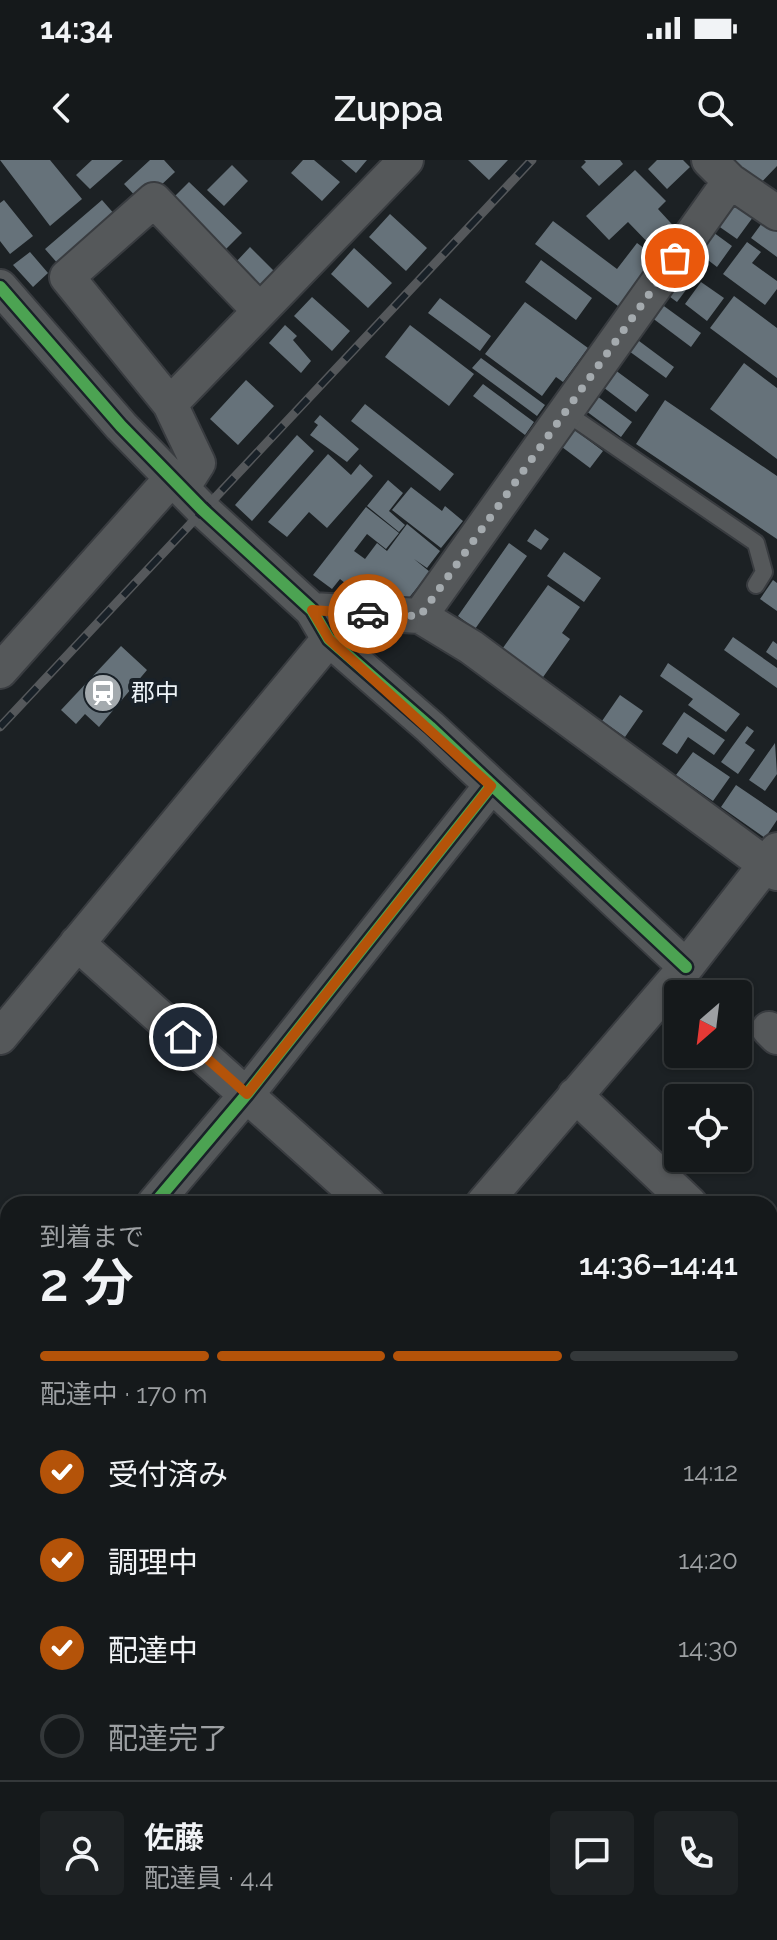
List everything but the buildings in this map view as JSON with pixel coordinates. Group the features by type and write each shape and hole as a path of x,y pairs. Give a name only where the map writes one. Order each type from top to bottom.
{"street":[{"path":"170,404 406,160"},
{"path":"420,616 565,412 719,170 771,199"},
{"path":"0,671 198,463 170,404 67,277 154,200 260,311"},
{"path":"0,287 121,426 177,483 491,786 686,967"},
{"path":"0,1037 77,943 321,624 420,616 773,862 490,1196"},
{"path":"161,1196 247,1094 491,786"},
{"path":"77,943 359,1196"},
{"path":"575,1095 682,1196"}],"lane":[{"path":"565,412 756,543 764,572 756,585"}],"railway":[{"path":"0,727 532,160"}],"cycle path":[{"path":"0,287 121,426 202,509 312,610 329,639 430,727 686,967"},
{"path":"161,1196 247,1094 491,786"}],"way so far":[{"path":"368,614 420,616 675,258"}],"place":[{"name":"郡中","path":"103,693"}],"route":[{"path":"183,1037 247,1094 491,786 430,727 329,639 312,610 368,614"}]}
